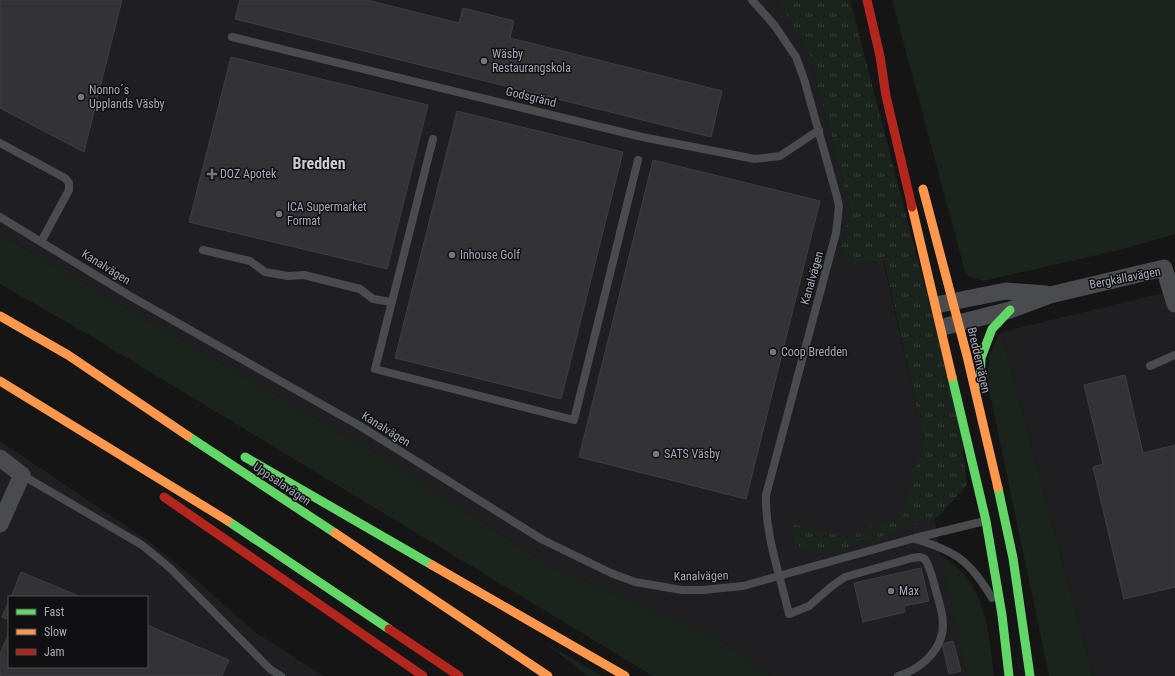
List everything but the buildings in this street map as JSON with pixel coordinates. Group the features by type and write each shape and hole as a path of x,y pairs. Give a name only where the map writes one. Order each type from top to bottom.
{"main road":[{"name":"Breddenvägen","path":"867,0 880,56 886,96 935,305 995,519 1013,558 1030,676"},
{"name":"Breddenvägen","path":"880,56 895,93"},
{"name":"Breddenvägen","path":"919,178 953,301 979,413 995,519 1008,676"},
{"path":"979,413 981,358 992,329 1010,310"},
{"name":"Uppsalavägen","path":"0,316 68,355 548,676"},
{"path":"68,355 184,422"},
{"path":"0,381 238,527 459,676"},
{"path":"0,384 104,456"},
{"path":"240,454 625,676"},
{"path":"156,492 423,676"}],"street":[{"name":"Bergkällavägen","path":"941,327 1010,310 1050,295 1164,268 1175,304"},
{"name":"Bergkällavägen","path":"935,305 1006,291 1050,295"},
{"path":"0,458 22,475 0,524"}],"lane":[{"name":"Kanalvägen","path":"752,0 775,26 796,56 819,130 839,206 836,233 766,495 767,519 780,577"},
{"name":"Godsgränd","path":"232,37 642,136 755,159 780,156 819,130"},
{"path":"433,139 375,369 574,420 638,160"},
{"path":"0,143 65,178 69,183 69,190 41,242"},
{"name":"Kanalvägen","path":"0,217 130,296 360,426 543,540 611,573 657,587 682,590 703,590 743,586 780,577 915,538 995,519"},
{"path":"202,250 250,261 265,272 288,276 304,275 360,289 373,299 391,302"},
{"path":"1150,366 1175,355"},
{"path":"22,475 142,545 170,568 270,669 281,676"},
{"path":"915,538 952,553 964,561 979,575 1002,615"},
{"path":"780,577 789,614 809,606 845,577 912,558 920,557 925,559 929,566 942,612 943,625 941,635 937,646 924,663 915,669 898,676"}],"shaded area":[{"path":"0,0 775,0 782,8 810,56 851,211 840,253 860,264 883,260 924,440 940,555 969,676 770,676 715,636 548,565 387,460 0,234"},
{"path":"1175,290 1175,676 1093,676 1001,332"},
{"path":"0,441 147,540 186,571 255,632 324,676 0,676"}],"green space":[{"path":"775,0 850,0 959,418 967,485 939,516 830,554 803,550 792,539 787,523 853,539 861,529 902,518 924,440 884,260 860,264 840,253 851,211 810,56 782,8"},
{"path":"892,0 1175,0 1175,234 1119,250 983,281 966,275"},
{"path":"0,234 387,460 548,565 715,636 770,676 653,676 89,335 0,284"},
{"path":"1001,332 1093,676 1049,676 987,380 990,353"},
{"path":"940,555 955,565 967,578 976,592 987,624 994,676 968,676"},
{"path":"544,642 602,676 588,676"}],"traffic: fast":[{"path":"980,384 981,358 992,329 1010,310"},
{"path":"952,377 986,521 1002,615 1009,676"},
{"path":"188,436 335,533"},
{"path":"245,457 432,565"},
{"path":"998,488 1013,558 1030,676"},
{"path":"228,521 389,629"}],"traffic: slow":[{"path":"923,189 967,356 998,488"},
{"path":"912,207 952,377"},
{"path":"0,316 68,355 188,436"},
{"path":"0,381 228,521"},
{"path":"335,533 548,676"},
{"path":"432,565 625,676"}],"traffic: jam":[{"path":"867,0 880,56 886,96 912,207"},
{"path":"164,497 423,676"},
{"path":"389,629 459,676"}],"place":[{"name":"Wäsby Restaurangskola","path":"484,61"},
{"name":"Nonno´s Upplands Väsby","path":"81,97"},
{"name":"DOZ Apotek","path":"212,174"},
{"name":"ICA Supermarket Format","path":"279,214"},
{"name":"Inhouse Golf","path":"452,255"},
{"name":"Coop Bredden","path":"773,352"},
{"name":"SATS Väsby","path":"656,454"},
{"name":"Max","path":"891,591"}],"district":[{"name":"Bredden","path":"319,163"}]}
